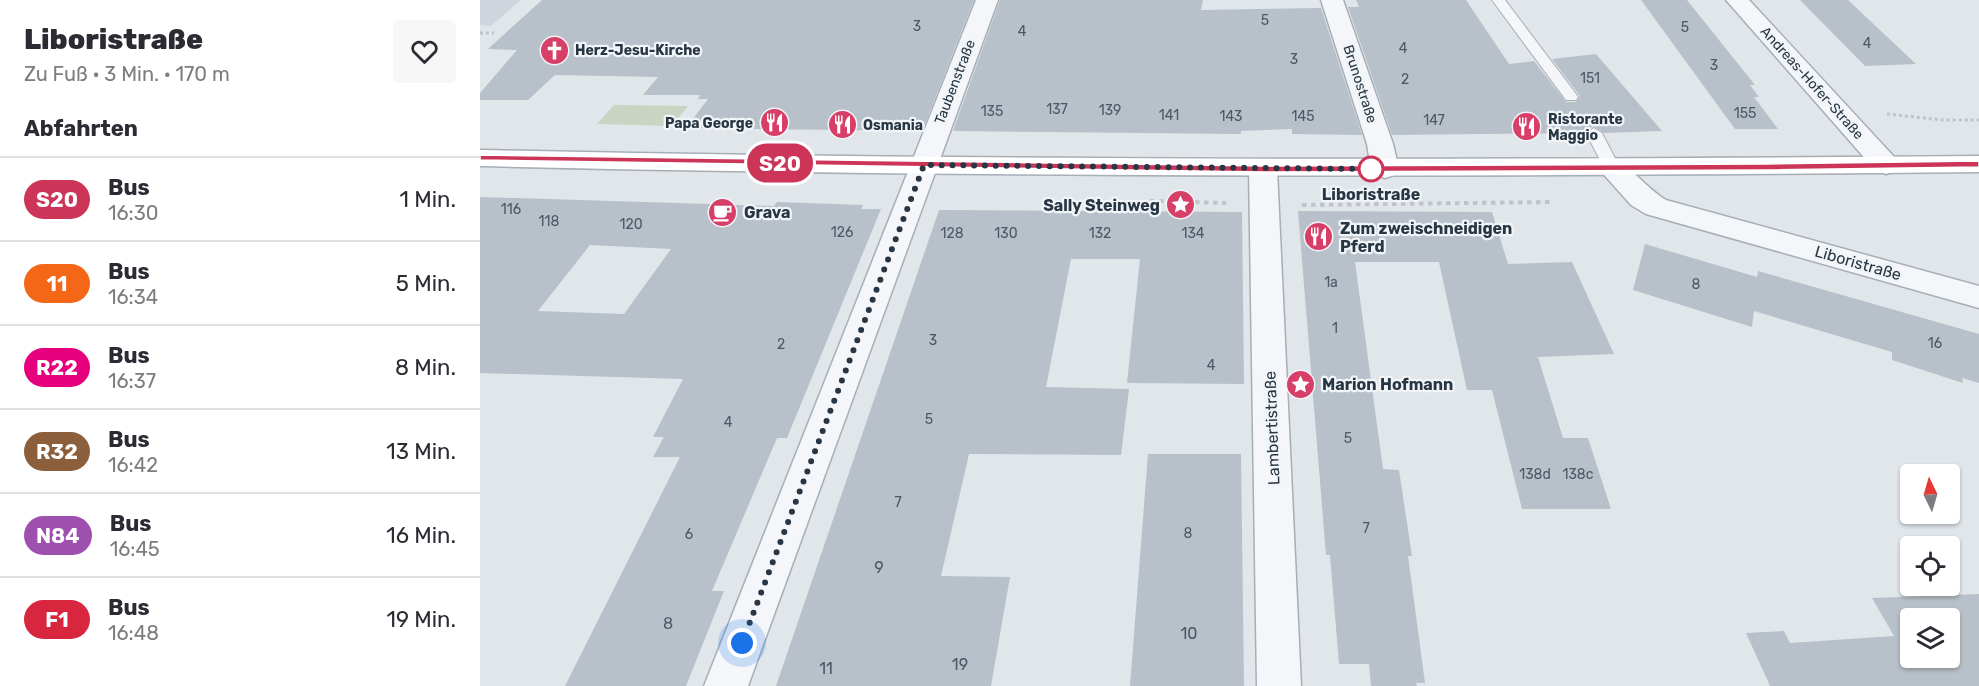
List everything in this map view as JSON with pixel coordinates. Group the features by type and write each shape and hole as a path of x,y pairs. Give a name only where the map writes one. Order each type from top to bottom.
{"main road":[{"path":"480,158 1263,169 1979,164"}],"street":[{"name":"Taubenstraße","path":"726,686 987,0"},
{"name":"Brunostraße","path":"1332,0 1380,144 1385,169"},
{"name":"Andreas-Hofer-Straße","path":"1737,0 1886,165"},
{"name":"Liboristraße","path":"1612,168 1641,198 1656,207 1979,297"},
{"name":"Lambertistraße","path":"1263,169 1279,686"}],"lane":[{"path":"1498,0 1571,97"},
{"path":"1594,133 1612,168"}],"path":[{"path":"480,33 494,33"},
{"path":"1839,114 1876,113 1943,120 1979,120"}],"shaded area":[{"path":"480,0 521,0 491,26 480,25"}],"green space":[{"path":"614,105 688,106 672,126 597,124"}],"building":[{"path":"542,0 974,0 922,131 686,128 708,99 698,99 700,95 643,95 658,77 555,75 528,100 480,100 480,93 517,50 488,49"},
{"path":"1000,0 1203,0 1201,10 1321,8 1362,135 1292,134 1292,129 1241,131 1241,134 953,131"},
{"path":"1356,0 1466,0 1509,64 1534,61 1566,102 1576,102 1580,96 1552,59 1596,54 1662,131 1604,133 1593,126 1584,133 1392,135 1348,7 1359,7"},
{"path":"1641,0 1687,0 1755,85 1750,85 1759,97 1754,97 1778,129 1735,129"},
{"path":"1800,0 1848,0 1916,64 1865,66"},
{"path":"480,197 774,206 777,202 863,205 861,209 881,209 787,438 777,438 712,591 724,591 686,686 565,686 680,457 653,457 664,437 653,437 683,379 480,373","holes":["590,245 671,249 624,314 538,311"]},
{"path":"939,210 1242,212 1244,384 1127,383 1140,259 1071,259 1046,387 1129,389 1121,455 969,454 941,576 1010,577 991,686 776,686"},
{"path":"1298,211 1492,212 1508,264 1572,262 1614,354 1538,357 1563,438 1588,438 1611,509 1522,509 1492,390 1467,390 1439,262 1355,262 1383,469 1399,470 1412,556 1408,556 1425,683 1416,683 1417,686 1371,686 1369,664 1339,664 1330,555 1326,555"},
{"path":"1645,244 1757,277 1758,271 1979,334 1979,383 1962,378 1963,383 1892,360 1892,352 1754,311 1752,327 1633,290"},
{"path":"1148,454 1241,454 1244,686 1130,686"},
{"path":"1979,594 1979,686 1770,686 1746,633 1784,631 1790,643 1894,636 1872,598"}],"bus line":[{"name":"S20","path":"480,158 1263,169 1838,167 1979,164"}],"place":[{"name":"Herz-Jesu-Kirche","path":"554,50"},
{"name":"Papa George","path":"774,123"},
{"name":"Osmania","path":"842,125"},
{"name":"Ristorante Maggio","path":"1527,127"},
{"name":"Liboristraße","path":"1371,169"},
{"name":"Sally Steinweg","path":"1181,205"},
{"name":"Grava","path":"723,212"},
{"name":"Zum zweischneidigen Pferd","path":"1319,237"},
{"name":"Marion Hofmann","path":"1301,384"}],"route":[{"path":"742,643 924,165 1371,169"}]}
